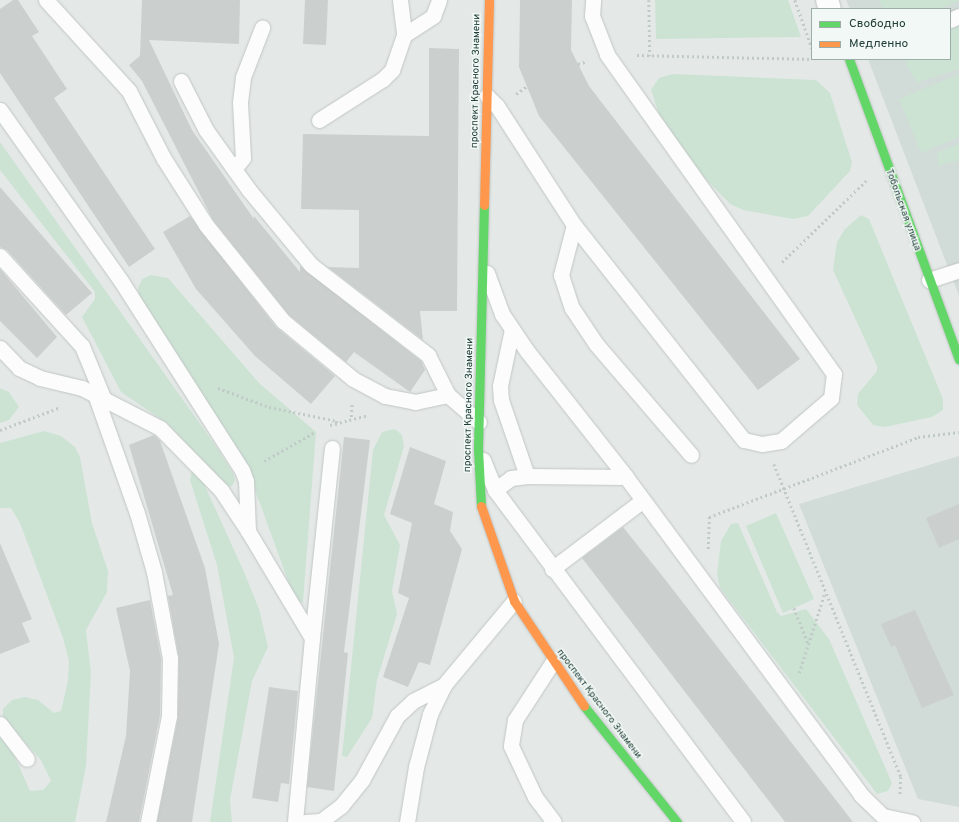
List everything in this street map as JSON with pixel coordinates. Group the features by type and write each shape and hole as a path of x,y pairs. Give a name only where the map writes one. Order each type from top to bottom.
{"main road":[{"name":"проспект Красного Знамени","path":"489,0 478,448 481,511 514,601 552,663 677,822"},
{"name":"Тобольская улица","path":"849,60 959,360"}],"lane":[{"path":"46,0 129,91 164,159 206,225 282,321 353,379 385,396 415,402 448,395"},
{"path":"319,120 383,79 392,70 404,35 400,0"},
{"path":"404,35 433,16 439,0"},
{"path":"487,96 497,106 574,225 744,440 762,444 781,441 830,398 834,374 764,279 606,54 592,16 593,0"},
{"path":"234,169 243,158 240,102 243,77 262,28"},
{"path":"181,81 206,130 234,169 311,265 428,355 448,395 479,422"},
{"path":"0,110 121,281 178,374 242,470 246,481 248,531"},
{"path":"574,225 561,275 572,308 596,344 691,455"},
{"path":"0,256 82,346 137,512 154,572 170,658 169,716 148,822"},
{"path":"483,260 502,314 512,329 626,477 642,501 861,795 883,816 912,822"},
{"path":"929,280 959,270"},
{"path":"512,329 500,386 501,400 527,476"},
{"path":"0,348 19,368 100,397 170,435 221,490 248,531 312,638"},
{"path":"295,822 332,448"},
{"path":"478,448 495,490 552,569 743,822"},
{"path":"495,490 511,478 527,476 626,477"},
{"path":"552,569 642,501"},
{"path":"407,822 418,759 430,714 444,685 514,601"},
{"path":"552,663 515,720 511,746 535,797 554,822"},
{"path":"305,822 321,821 341,806 362,780 397,716 413,701 444,685"},
{"path":"0,724 27,760"}],"path":[{"path":"649,0 650,56 811,59"},
{"path":"795,0 811,45"},
{"path":"764,279 886,162"},
{"path":"178,374 269,407 337,421"},
{"path":"0,430 66,405"},
{"path":"257,465 337,421 351,417"},
{"path":"332,448 337,421"},
{"path":"709,517 782,487 918,437 959,432"},
{"path":"781,441 774,464 824,595 901,777 900,800"},
{"path":"805,653 824,595"},
{"path":"794,608 808,643"}],"shaded area":[{"path":"846,0 959,0 959,296 868,60 951,60 951,8 850,8"},
{"path":"959,456 959,807 918,799 799,504"}],"green space":[{"path":"655,0 788,0 801,37 656,39"},
{"path":"879,0 959,0 942,8 883,8"},
{"path":"959,21 959,69 916,83 904,60 951,60 951,24"},
{"path":"673,74 816,80 830,93 852,162 850,171 808,216 793,219 743,210 730,204 703,176 661,120 651,90 659,78"},
{"path":"959,74 959,137 921,153 899,99"},
{"path":"0,142 215,445 233,473 235,480 232,486 226,486 168,424 121,392 82,317 95,299 95,292 0,170"},
{"path":"959,144 959,160 938,166 937,153"},
{"path":"861,215 869,219 943,399 943,410 932,417 885,427 873,425 857,405 858,394 877,371 877,366 833,270 837,242 845,229"},
{"path":"151,275 168,278 259,383 316,432 303,602 297,603 294,597 243,457 140,305 138,288 142,279"},
{"path":"0,388 9,392 19,407 9,420 0,423"},
{"path":"395,429 402,435 404,446 384,515 400,545 392,591 397,614 377,680 372,718 347,757 342,756 373,450 382,432"},
{"path":"44,431 61,436 75,447 80,457 92,523 108,571 107,592 86,630 91,673 86,766 75,822 0,822 0,733 7,739 30,791 43,790 51,781 41,760 3,718 3,709 12,700 25,697 38,700 54,713 61,711 68,681 69,661 63,638 20,523 11,508 0,508 0,443"},
{"path":"192,470 201,477 244,572 259,609 268,647 252,681 230,800 232,822 210,822 234,658 217,565 190,480"},
{"path":"776,513 814,599 783,613 746,526"},
{"path":"738,523 777,612 781,616 806,609 829,639 892,783 888,791 877,794 720,588 717,574 721,541 731,524"}],"building":[{"path":"13,0 18,0 39,32 32,36 67,89 54,98 155,249 129,267 0,73 0,9"},
{"path":"142,0 240,0 239,44 149,40 192,130 254,219 254,216 300,272 300,266 421,361 425,370 410,392 354,352 346,362 289,315 213,220 142,81 129,65 140,56"},
{"path":"305,0 328,0 326,45 303,44"},
{"path":"520,0 572,0 571,50 589,86 800,359 758,390 539,116 519,67"},
{"path":"429,48 459,49 457,311 420,311 423,340 328,267 359,268 359,210 301,209 303,134 429,136"},
{"path":"0,187 92,293 66,315 7,250 0,247"},
{"path":"190,216 276,327 335,376 311,404 255,356 196,289 163,232"},
{"path":"0,269 57,337 37,358 0,321"},
{"path":"154,435 160,441 205,568 219,644 192,822 157,822 178,718 179,658 168,596 173,595 129,445"},
{"path":"344,437 370,440 344,652 348,653 334,791 307,787"},
{"path":"410,447 446,461 434,504 453,512 450,531 462,549 430,665 419,662 408,687 383,677 409,598 398,593 412,523 390,514"},
{"path":"959,504 959,539 939,548 926,518"},
{"path":"623,527 853,822 785,822 582,558"},
{"path":"0,543 32,619 22,623 30,642 0,654"},
{"path":"150,600 161,659 160,715 139,822 106,822 126,736 130,671 116,608"},
{"path":"915,610 954,695 922,708 895,645 891,647 881,624"},
{"path":"269,687 298,691 289,784 281,783 278,802 252,798"}],"traffic: fast":[{"path":"849,60 959,360"},
{"path":"481,506 478,448 484,205"},
{"path":"584,706 677,822"}],"traffic: slow":[{"path":"484,205 489,0"},
{"path":"481,506 514,601 584,706"}]}
